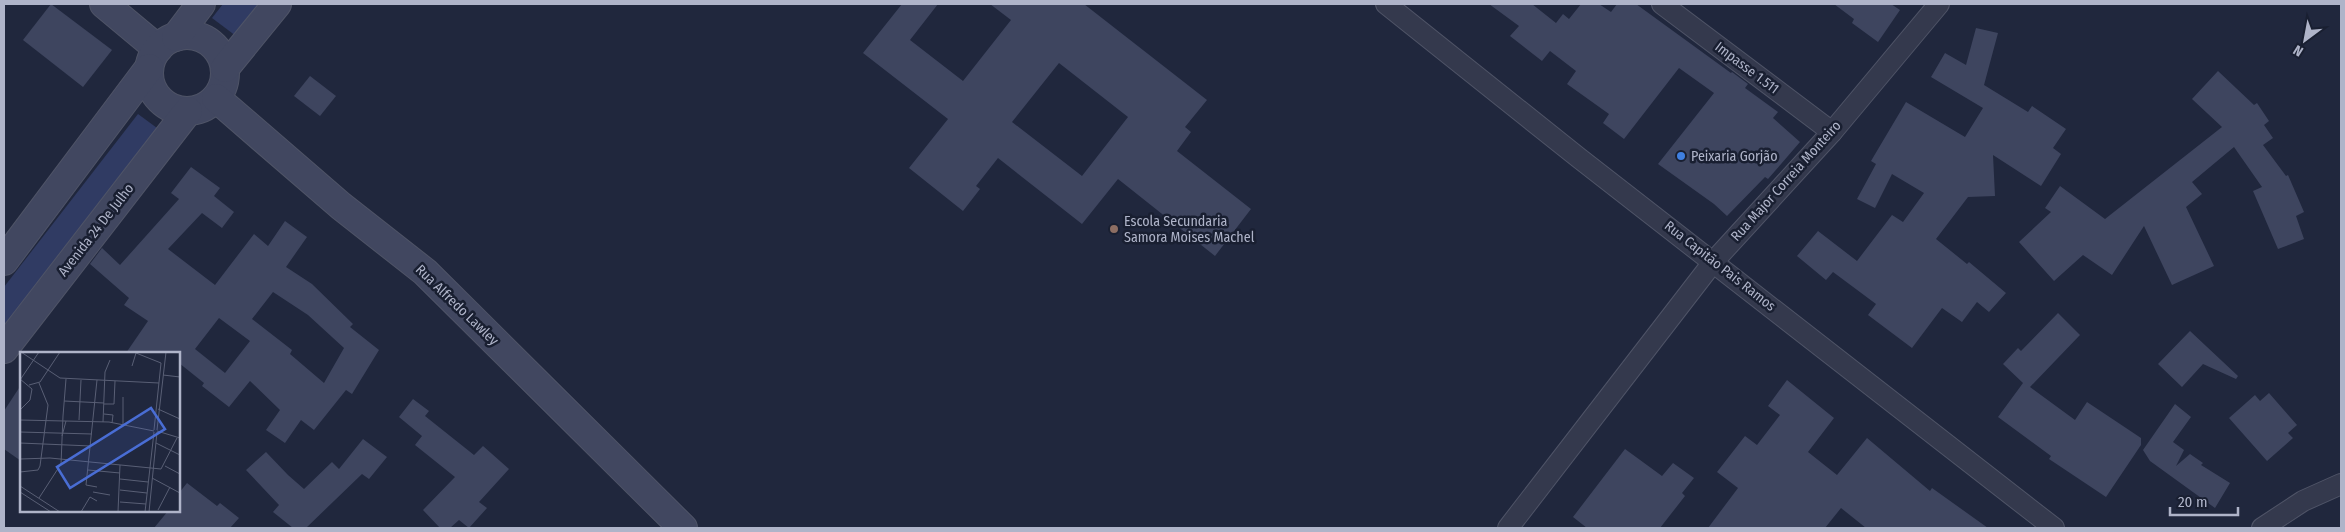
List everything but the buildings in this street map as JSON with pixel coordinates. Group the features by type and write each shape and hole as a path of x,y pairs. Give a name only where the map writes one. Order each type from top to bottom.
{"main road":[{"path":"104,4 161,51"},
{"path":"4,261 161,51 201,4"},
{"path":"225,68 218,53 207,41 186,35 161,51 151,84 158,99 177,110 188,112 208,105 222,89 225,68 277,4"},
{"name":"Rua Alfredo Lawley","path":"216,98 341,206 425,272 683,528"},
{"name":"Avenida 24 De Julho","path":"4,350 188,112"}],"street":[{"name":"Rua Capitão Pais Ramos","path":"1386,4 1579,158 1714,261 2054,528"},
{"name":"Impasse 1.511","path":"1662,4 1832,132"},
{"name":"Rua Major Correia Monteiro","path":"1508,528 1714,261 1832,132 1939,4"},
{"path":"2262,528 2303,501 2341,484"}],"water":[{"path":"223,4 261,4 236,36 212,18"},
{"path":"138,114 157,128 4,334 4,287"}],"place":[{"name":"Peixaria Gorjão","path":"1681,156"},
{"name":"Escola Secundaria Samora Moises Machel","path":"1114,229"}]}
